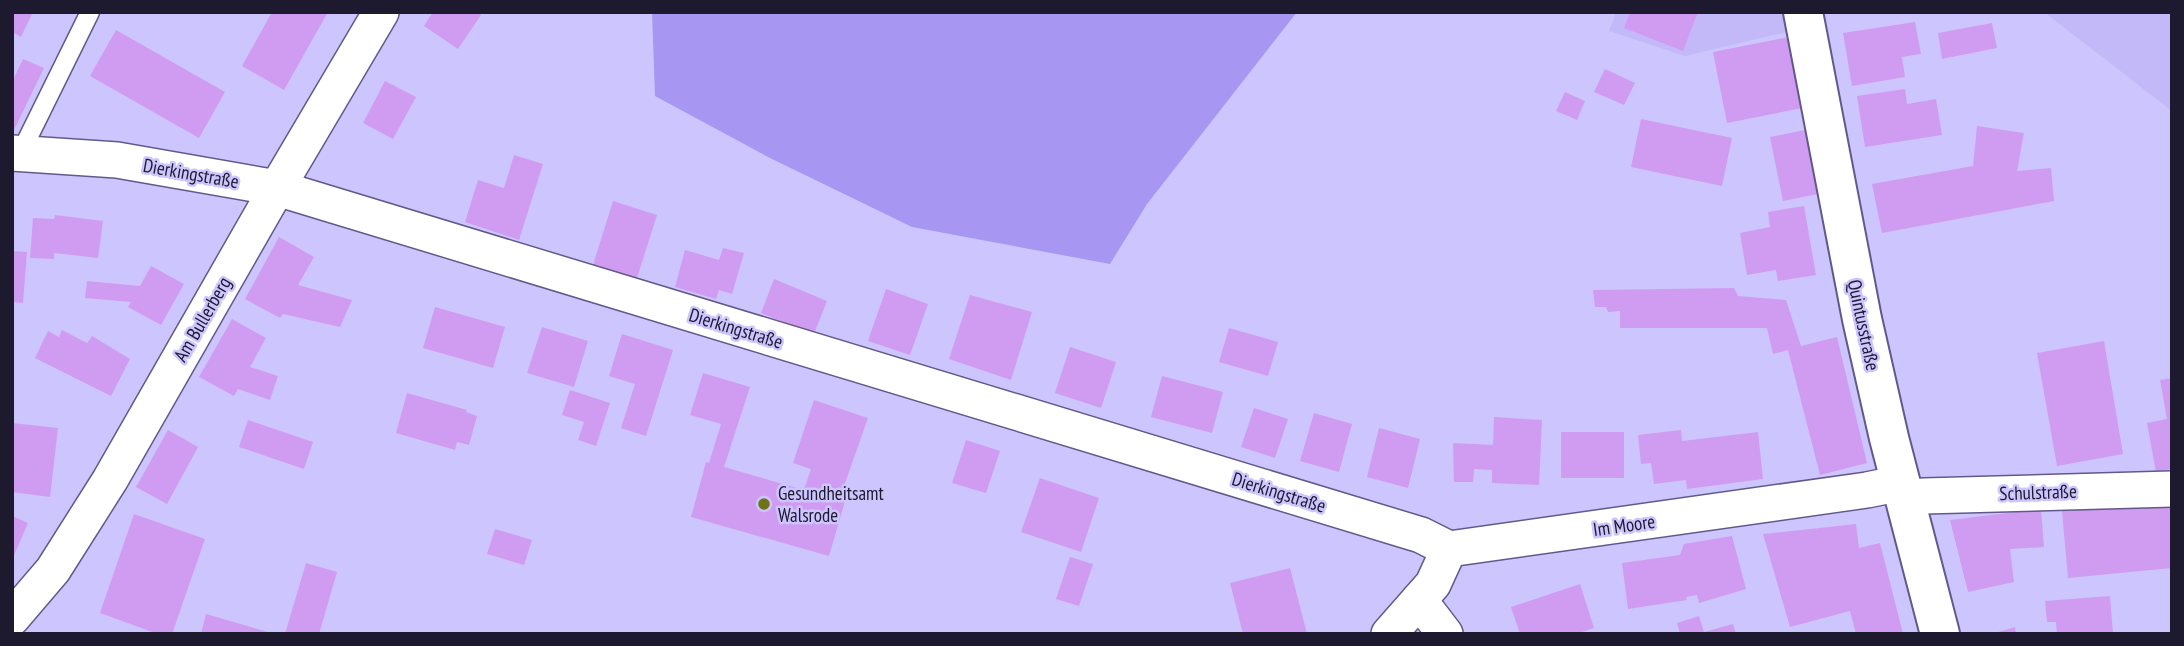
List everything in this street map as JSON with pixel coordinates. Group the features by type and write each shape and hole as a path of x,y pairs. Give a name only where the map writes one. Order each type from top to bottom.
{"main road":[{"name":"Quintusstraße","path":"1804,12 1861,319 1940,634"}],"street":[{"name":"Am Bullerberg","path":"12,618 52,570 110,480 381,12"},
{"name":"Dierkingstraße","path":"16,153 117,160 277,188 1421,535 1449,550"},
{"name":"Schulstraße","path":"1903,491 1924,496 2172,489"},
{"name":"Im Moore","path":"1449,550 1867,490 1903,491"},
{"path":"1389,634 1433,584 1449,550"},
{"path":"1419,600 1445,634"}],"lane":[{"path":"16,153 90,12"}],"shaded area":[{"path":"652,12 1297,12 1147,204 1110,264 912,227 768,157 655,96"},
{"path":"1616,12 1786,12 1791,31 1685,56 1609,31"},
{"path":"2044,12 2172,12 2172,111"}],"building":[{"path":"12,12 33,12 21,37 12,32"},
{"path":"272,12 328,12 284,90 242,66"},
{"path":"433,12 477,12 481,15 458,49 424,26"},
{"path":"1630,12 1698,12 1683,51 1624,28"},
{"path":"1915,22 1921,54 1902,57 1905,77 1852,86 1843,33"},
{"path":"1992,23 1997,48 1942,59 1938,33"},
{"path":"116,30 225,92 199,138 90,76"},
{"path":"1789,37 1802,108 1727,123 1713,52"},
{"path":"23,59 44,68 14,130 12,82"},
{"path":"1605,69 1635,83 1624,105 1594,92"},
{"path":"385,81 416,97 393,139 363,123"},
{"path":"1905,89 1907,104 1936,99 1942,135 1865,147 1857,96"},
{"path":"1565,92 1585,101 1577,120 1556,111"},
{"path":"1641,119 1732,138 1722,186 1631,167"},
{"path":"1977,126 2024,133 2017,171 2051,168 2054,201 1882,233 1872,184 1973,166"},
{"path":"1805,130 1818,194 1783,201 1770,137"},
{"path":"514,155 543,164 519,240 465,222 478,180 504,188"},
{"path":"613,201 657,215 637,278 593,265"},
{"path":"1804,206 1816,275 1778,281 1776,270 1747,275 1740,233 1770,227 1768,212"},
{"path":"55,215 103,221 98,258 54,253 54,259 30,258 33,218 54,219"},
{"path":"279,237 314,257 298,285 352,300 340,327 283,314 280,318 245,299"},
{"path":"723,248 744,253 732,294 719,290 716,299 675,287 685,250 719,260"},
{"path":"12,251 27,252 23,303 12,302"},
{"path":"151,266 184,284 161,325 128,307 131,302 85,298 87,281 140,286"},
{"path":"774,279 827,301 814,334 761,313"},
{"path":"1734,288 1738,296 1786,300 1801,346 1837,337 1867,463 1820,475 1788,350 1773,354 1767,328 1620,328 1620,311 1608,312 1606,307 1595,307 1593,290"},
{"path":"886,289 928,304 910,355 868,341"},
{"path":"970,295 1032,312 1011,380 949,359"},
{"path":"435,307 505,327 493,368 423,348"},
{"path":"232,319 266,338 250,367 278,376 270,400 238,389 234,396 199,377"},
{"path":"542,327 588,341 574,387 527,373"},
{"path":"1229,328 1278,342 1268,376 1219,362"},
{"path":"62,330 87,343 92,336 130,359 111,396 35,358 48,331 59,337"},
{"path":"622,334 673,350 646,436 621,428 635,384 609,376"},
{"path":"2104,341 2123,454 2057,466 2037,353"},
{"path":"1070,347 1116,362 1101,408 1055,393"},
{"path":"703,373 750,387 724,467 804,490 811,469 793,463 814,400 868,418 839,500 845,501 829,556 691,517 706,462 709,463 721,424 690,415"},
{"path":"1162,376 1223,392 1212,433 1151,417"},
{"path":"2172,378 2172,469 2156,472 2147,423 2167,419 2160,380"},
{"path":"570,390 610,403 596,446 578,440 584,422 562,415"},
{"path":"407,393 467,410 466,412 477,416 469,445 457,442 455,450 396,433"},
{"path":"1254,408 1288,419 1275,458 1241,447"},
{"path":"1314,413 1352,424 1339,472 1300,461"},
{"path":"1494,417 1542,420 1539,485 1492,483 1492,470 1474,469 1473,482 1454,482 1453,443 1493,445"},
{"path":"248,420 313,442 304,469 239,447"},
{"path":"12,423 58,428 50,497 12,492"},
{"path":"1379,428 1420,439 1408,488 1367,477"},
{"path":"168,430 198,447 167,504 136,487"},
{"path":"1681,430 1682,441 1758,432 1763,479 1687,489 1686,480 1654,484 1651,463 1641,464 1638,435"},
{"path":"1561,432 1624,432 1624,478 1561,478"},
{"path":"966,440 1000,451 986,493 952,483"},
{"path":"1040,478 1099,498 1081,552 1021,532"},
{"path":"2172,498 2172,568 2068,578 2061,500"},
{"path":"2041,509 2044,547 2010,549 2014,582 1968,592 1950,520"},
{"path":"134,514 205,539 172,634 158,634 100,613"},
{"path":"12,516 28,523 12,560"},
{"path":"1856,524 1859,548 1880,543 1903,634 1856,634 1850,611 1790,627 1763,534"},
{"path":"495,529 532,540 524,565 487,554"},
{"path":"1732,536 1746,589 1699,603 1697,595 1686,597 1687,600 1628,609 1622,563 1680,555 1684,544"},
{"path":"1070,557 1093,564 1079,606 1056,599"},
{"path":"306,563 337,572 319,634 285,634"},
{"path":"1290,568 1307,634 1243,634 1230,583"},
{"path":"1580,584 1594,628 1576,634 1520,634 1511,607"},
{"path":"2110,596 2113,634 2057,634 2056,622 2047,622 2045,601"},
{"path":"206,614 271,633 271,634 201,634"},
{"path":"1699,616 1704,632 1733,624 1736,634 1680,634 1677,623"},
{"path":"2015,627 2016,634 1995,634 1995,633"}],"place":[{"name":"Gesundheitsamt Walsrode","path":"764,504"}]}
